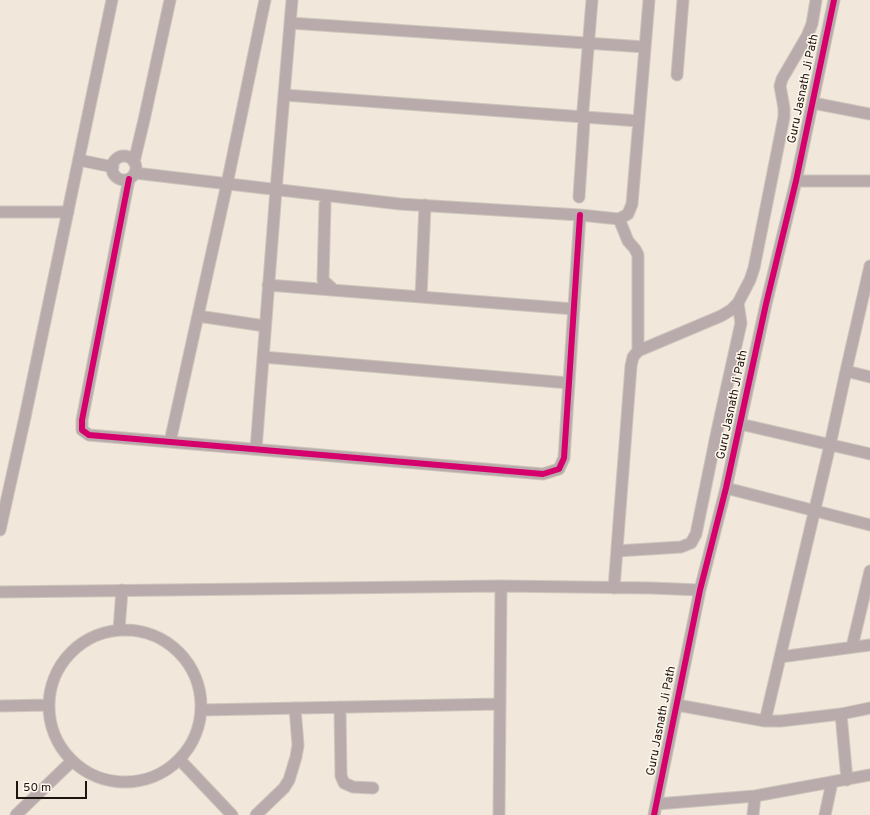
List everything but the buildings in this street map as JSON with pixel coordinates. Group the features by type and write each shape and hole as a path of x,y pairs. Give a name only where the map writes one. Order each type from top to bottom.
{"street":[{"path":"0,530 112,0"},
{"path":"170,0 134,162 136,165 132,176 82,420 82,430 89,435 543,474 559,469 564,458 580,215"},
{"path":"170,442 227,184 265,0"},
{"path":"256,450 292,0"},
{"path":"579,197 584,121 583,110 592,0"},
{"path":"134,162 128,157 121,157 115,161 113,171 118,178 125,180 132,176 227,184 400,204 580,215 619,219 628,214 632,204 649,0"},
{"path":"677,76 683,0"},
{"path":"614,588 631,366 633,357 638,351 721,316 731,310 738,302 750,280 754,268 784,117 780,86 782,79 808,36 812,24 816,0"},
{"name":"Guru Jasnath Ji Path","path":"654,815 700,590 726,488 766,304 796,181 834,0"},
{"path":"290,23 645,47"},
{"path":"284,95 639,121"},
{"path":"813,103 870,114"},
{"path":"79,160 113,167"},
{"path":"796,181 870,180"},
{"path":"325,204 323,280 334,290"},
{"path":"421,297 425,205"},
{"path":"0,212 68,212"},
{"path":"619,219 628,241 638,255 638,351"},
{"path":"765,721 830,445 870,266"},
{"path":"268,285 574,309"},
{"path":"617,551 681,547 691,543 696,534 741,323 738,302"},
{"path":"198,316 265,326"},
{"path":"263,358 569,383"},
{"path":"846,371 870,377"},
{"path":"740,424 870,454"},
{"path":"726,488 870,525"},
{"path":"852,647 870,571"},
{"path":"0,592 501,586 700,590"},
{"path":"499,815 501,586"},
{"path":"119,630 122,590"},
{"path":"119,630 138,631 156,636 172,646 185,659 195,674 200,692 202,710 196,734 191,745 180,760 162,773 142,781 121,783 100,779 80,769 65,754 54,736 48,715 49,705 49,693 56,673 68,655 84,641 101,633 119,630"},
{"path":"780,656 870,645"},
{"path":"202,710 499,704"},
{"path":"0,706 49,705"},
{"path":"677,705 765,721 781,721 841,714 870,708"},
{"path":"340,707 341,776 344,783 353,787 373,788"},
{"path":"256,815 284,788 289,780 298,745 295,708"},
{"path":"841,714 847,780"},
{"path":"180,760 232,815"},
{"path":"16,815 72,761"},
{"path":"657,804 755,796 870,775"},
{"path":"826,815 832,782"},
{"path":"752,815 755,796"}],"cycle path":[{"path":"654,815 700,590 726,488 766,304 796,181 834,0"},
{"path":"129,179 82,420 82,430 89,435 543,474 559,469 564,458 580,215"}]}
